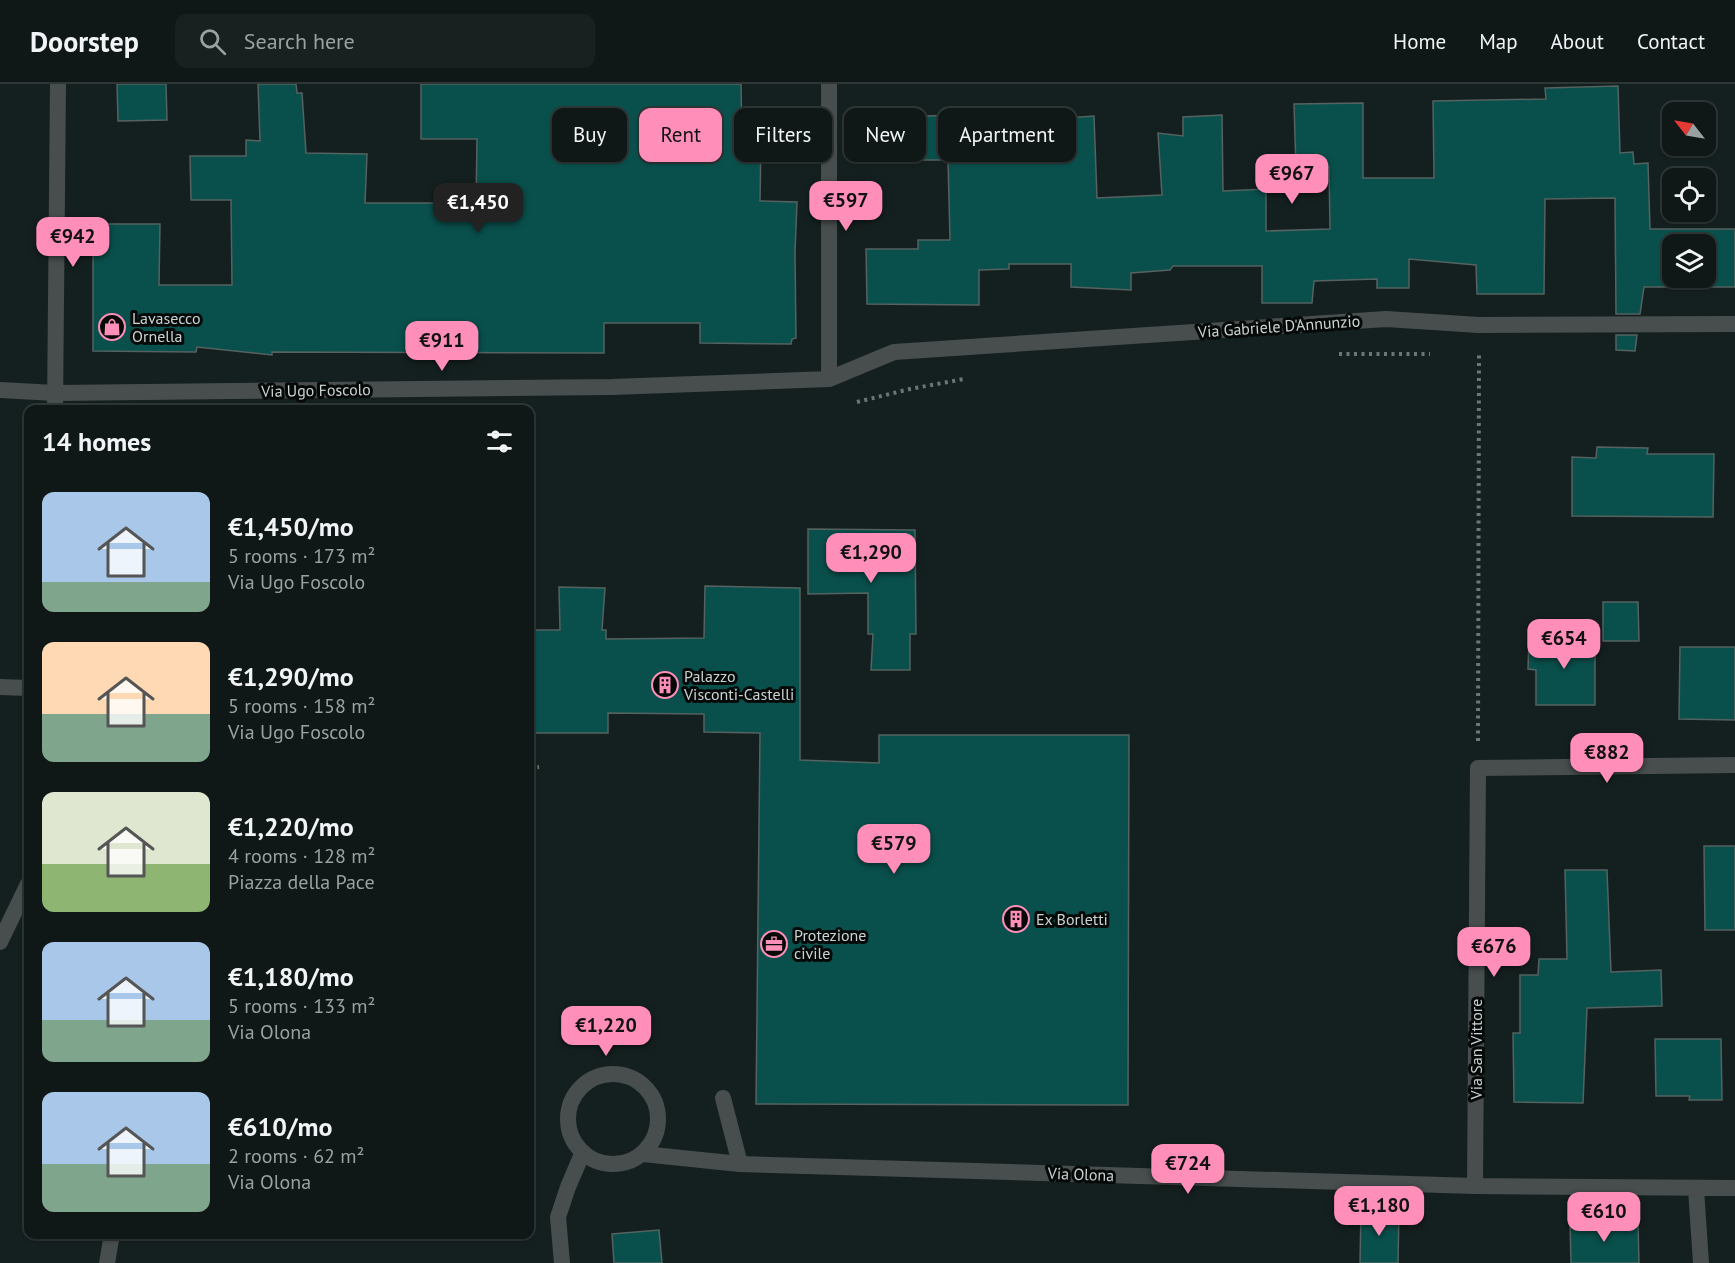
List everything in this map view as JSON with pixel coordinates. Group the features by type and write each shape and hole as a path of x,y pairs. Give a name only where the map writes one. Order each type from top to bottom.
{"street":[{"path":"55,401 58,84"},
{"path":"829,84 829,379"},
{"name":"Via Gabriele D'Annunzio","path":"829,379 894,352 1386,319 1479,325 1735,324"},
{"name":"Via Ugo Foscolo","path":"0,390 55,401 612,387 829,379"},
{"path":"0,687 24,688"},
{"path":"1478,768 1735,765"},
{"name":"Via San Vittore","path":"1475,1186 1478,768"},
{"path":"0,942 24,896"},
{"path":"608,1074 623,1075 636,1080 647,1089 655,1101 659,1115 652,1143 643,1154 632,1161 606,1164 594,1160 583,1152 574,1141 569,1127 569,1112 573,1098 583,1086 595,1078 608,1074"},
{"path":"723,1098 740,1164"},
{"path":"562,1263 558,1217 583,1152"},
{"name":"Via Olona","path":"643,1154 740,1164 1475,1186 1735,1188"},
{"path":"1696,1189 1701,1263"},
{"path":"107,1263 111,1239"}],"path":[{"path":"1478,768 1479,325"},
{"path":"534,768 539,767"}],"building":[{"path":"117,84 166,84 167,120 118,121"},
{"path":"258,84 296,84 297,93 302,93 306,153 367,154 365,203 476,203 477,139 421,139 421,84 741,84 741,108 734,108 734,162 761,162 760,201 797,202 796,338 792,339 791,344 700,343 700,323 604,323 604,353 272,352 272,355 197,347 196,352 93,351 93,224 160,224 159,285 232,285 231,200 191,200 190,156 246,156 246,140 260,141"},
{"path":"1618,86 1620,153 1633,152 1634,164 1648,163 1650,229 1735,229 1735,287 1716,287 1716,234 1662,234 1662,287 1644,287 1640,314 1616,314 1615,198 1545,199 1544,294 1477,294 1476,265 1409,259 1409,288 1377,288 1377,279 1314,281 1312,303 1262,303 1262,266 1173,266 1170,270 1131,273 1131,290 1071,287 1071,264 1009,264 1009,269 979,270 979,305 867,304 866,249 918,249 918,240 950,240 948,162 1076,162 1076,117 1094,116 1097,198 1162,195 1158,133 1183,136 1183,117 1222,115 1223,191 1266,189 1266,231 1330,229 1329,167 1296,168 1294,104 1363,103 1363,178 1434,178 1433,101 1546,99 1545,88"},
{"path":"926,116 938,116 938,160 926,160"},
{"path":"1616,335 1637,335 1635,351 1616,350"},
{"path":"1597,447 1648,448 1647,454 1714,454 1713,517 1572,516 1572,457 1596,458"},
{"path":"808,529 915,530 916,634 910,634 910,670 871,670 873,634 868,634 868,593 808,594"},
{"path":"705,586 800,588 800,760 879,763 879,735 1129,735 1128,1105 756,1104 760,733 704,732 704,714 608,713 608,733 534,733 534,630 560,630 559,587 605,588 602,630 606,630 606,639 704,638"},
{"path":"1603,602 1638,602 1639,641 1603,641"},
{"path":"1595,636 1595,705 1536,705 1536,670 1528,669 1529,637"},
{"path":"1680,647 1735,647 1735,720 1679,719"},
{"path":"1704,846 1735,846 1735,930 1705,930"},
{"path":"1565,870 1607,870 1611,972 1661,970 1662,1006 1587,1008 1583,1103 1514,1102 1513,1033 1520,1033 1520,975 1538,975 1539,959 1567,959"},
{"path":"1655,1039 1721,1039 1722,1100 1689,1100 1690,1096 1656,1096"},
{"path":"1361,1211 1399,1211 1398,1263 1360,1263"},
{"path":"1570,1223 1638,1223 1639,1263 1571,1263"},
{"path":"659,1230 662,1263 614,1263 612,1234"}],"place":[{"name":"Lavasecco Ornella","path":"112,327"},
{"name":"Palazzo Visconti-Castelli","path":"665,685"},
{"name":"Ex Borletti","path":"1016,919"},
{"name":"Protezione civile","path":"774,944"}]}
